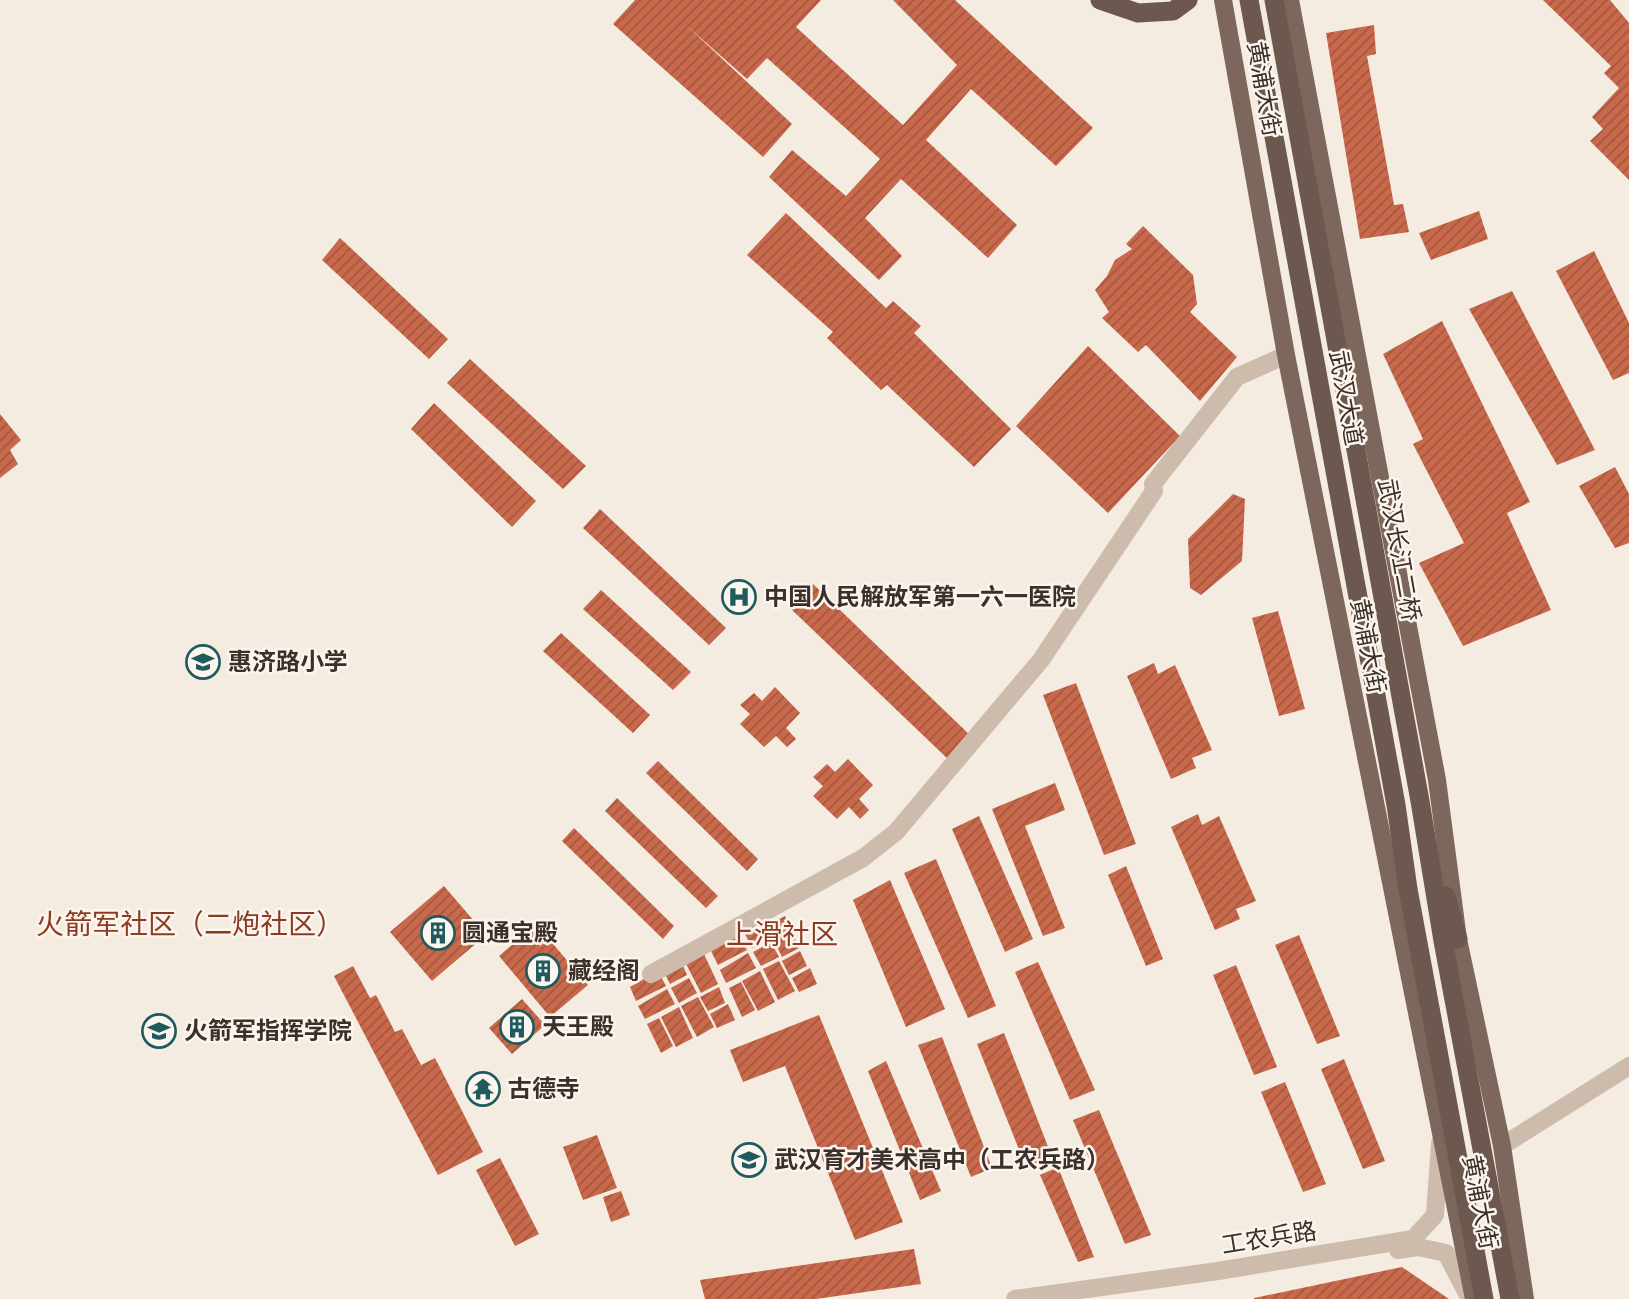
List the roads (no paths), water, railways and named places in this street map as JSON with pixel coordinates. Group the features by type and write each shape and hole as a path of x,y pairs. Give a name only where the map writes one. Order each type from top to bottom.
{"highway":[{"path":"1100,0 1138,13 1173,10 1188,0"},
{"name":"武汉大道","path":"1249,0 1396,805 1408,889"},
{"name":"武汉长江二桥","path":"1274,0 1420,801"},
{"path":"1420,801 1458,939"},
{"path":"1420,801 1443,941 1510,1299"},
{"path":"1402,940 1408,889"},
{"path":"1408,889 1484,1299"}],"main road":[{"name":"黄浦大街","path":"1223,0 1286,355 1441,1129 1472,1299"},
{"name":"黄浦大街","path":"1290,0 1437,780 1458,939 1502,1146 1525,1299"}],"street":[{"path":"651,974 863,858 896,832 1041,660 1154,491 1153,484 1237,377 1286,355"},
{"path":"1502,1146 1629,1066"},
{"name":"工农兵路","path":"1015,1299 1218,1271 1413,1239 1435,1215 1441,1129"},
{"name":"工农兵路","path":"1077,1299 1418,1247 1446,1253 1472,1299"}],"place":[{"name":"中国人民解放军第一六一医院","path":"739,597"},
{"name":"惠济路小学","path":"203,662"},
{"name":"圆通宝殿","path":"438,933"},
{"name":"藏经阁","path":"543,971"},
{"name":"天王殿","path":"517,1027"},
{"name":"火箭军指挥学院","path":"159,1031"},
{"name":"古德寺","path":"483,1089"},
{"name":"武汉育才美术高中（工农兵路）","path":"749,1160"}],"district":[{"name":"火箭军社区（二炮社区）","path":"190,924"},
{"name":"上滑社区","path":"782,934"}]}
